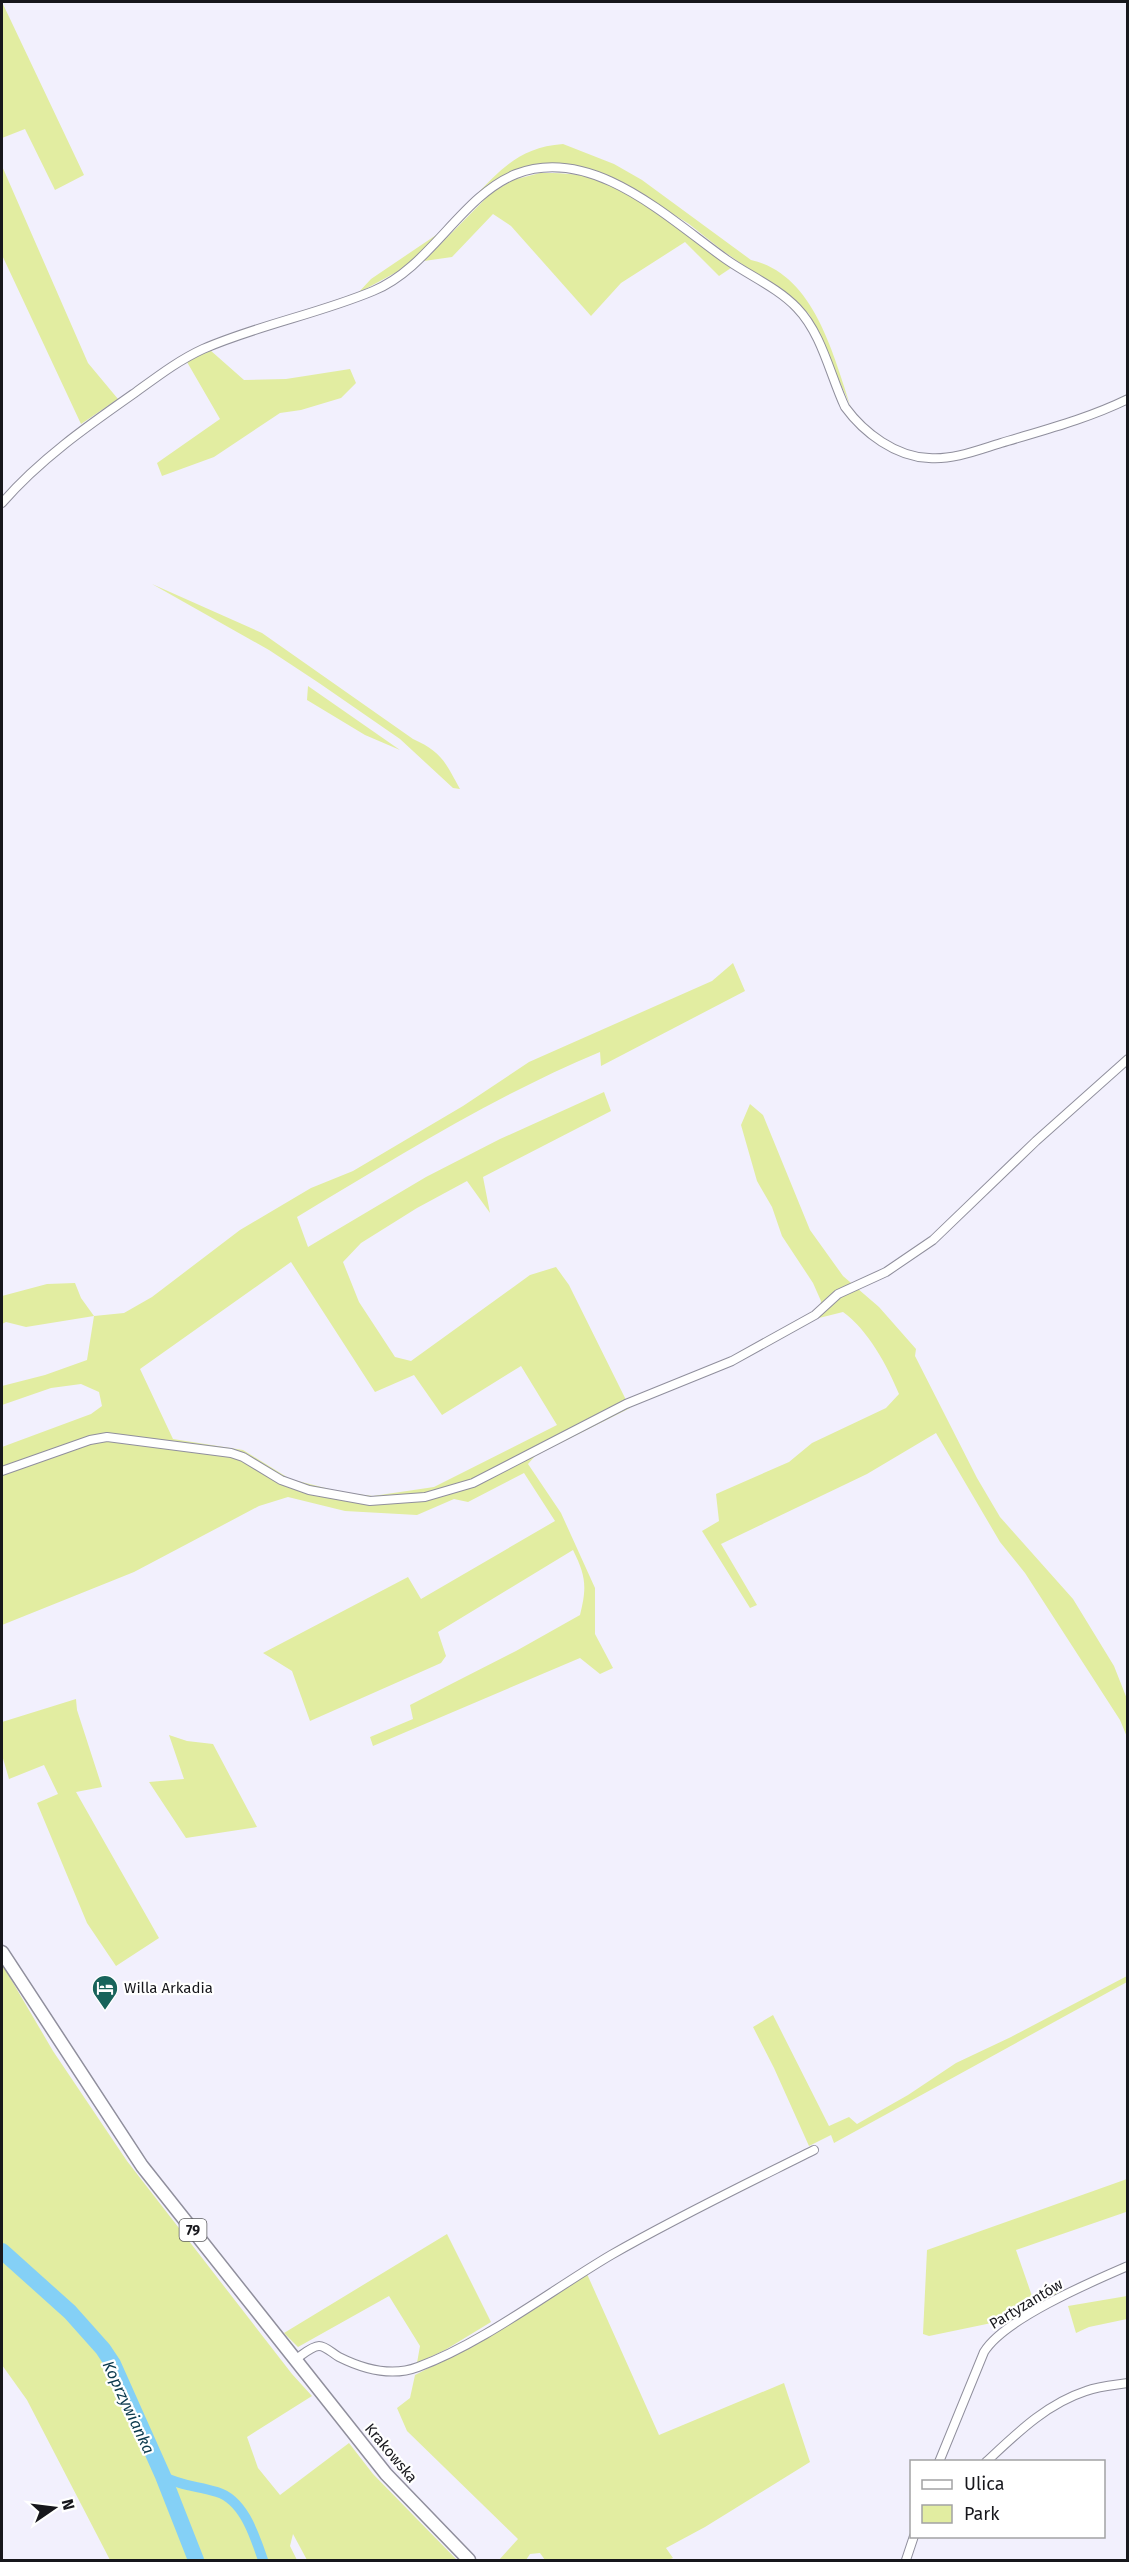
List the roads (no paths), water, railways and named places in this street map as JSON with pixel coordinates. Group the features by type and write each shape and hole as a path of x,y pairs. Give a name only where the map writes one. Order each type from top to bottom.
{"main road":[{"name":"79","path":"2,1952 142,2166 296,2359"},
{"name":"Krakowska","path":"296,2359 386,2474 469,2560"}],"street":[{"path":"2,503 32,472 69,441 176,364 228,339 378,289 416,262 485,194 515,175 533,169 566,169 605,178 686,227 723,257 785,297 808,322 845,407 853,418 876,438 904,452 931,459 970,452 1065,424 1128,399"},
{"path":"2,1471 90,1440 120,1437 243,1456 281,1480 309,1490 347,1499 370,1501 425,1497 464,1486 626,1404 732,1361 815,1315 838,1294 886,1272 933,1240 1036,1141 1128,1059"},
{"path":"296,2359 316,2346 321,2346 340,2357 373,2370 394,2372 414,2368 445,2356 612,2255 702,2205 814,2150"},
{"name":"Partyzantów","path":"940,2460 984,2352 992,2341 1009,2327 1074,2290 1128,2266"},
{"path":"988,2460 1024,2427 1069,2397 1094,2388 1128,2383"},
{"path":"906,2560 913,2538"}],"waterway":[{"name":"Koprzywianka","path":"2,2251 70,2312 103,2349 113,2364 163,2476 196,2560"},
{"path":"163,2476 226,2496 247,2520 263,2560"}],"place":[{"name":"Willa Arkadia","path":"105,2011"}]}
